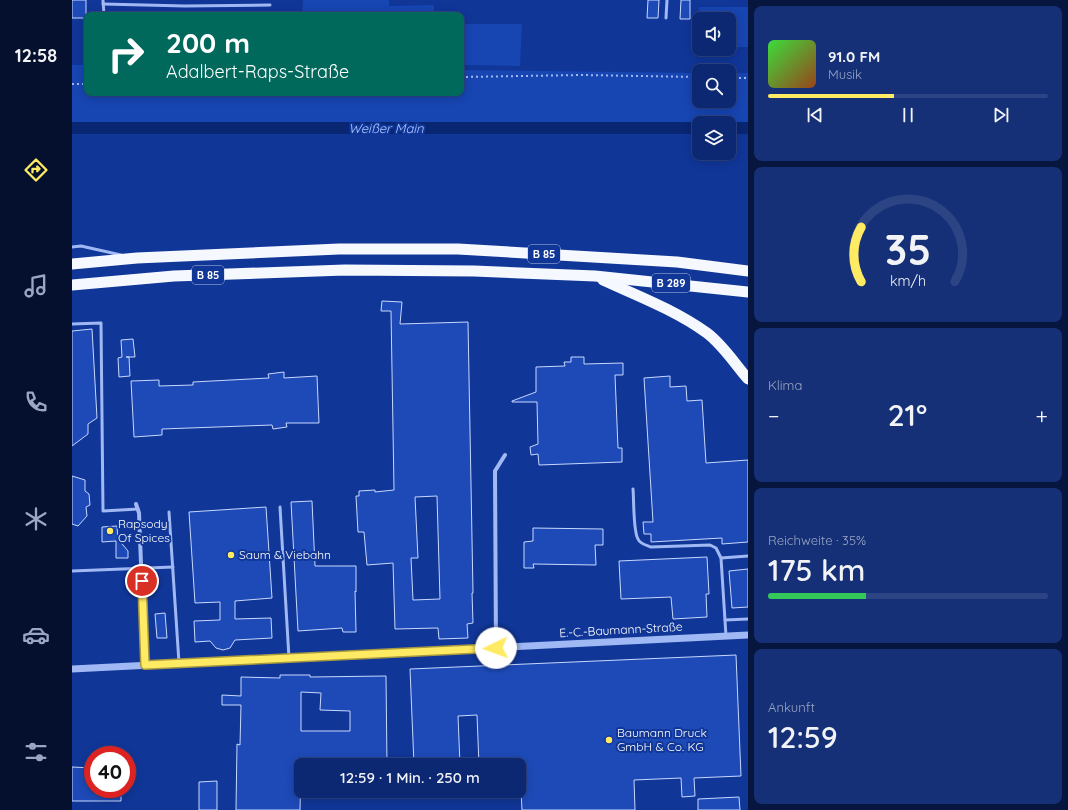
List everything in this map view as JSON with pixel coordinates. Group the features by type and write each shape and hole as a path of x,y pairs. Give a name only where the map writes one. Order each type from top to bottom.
{"highway":[{"name":"B 85","path":"72,264 137,258 339,249 458,249 677,262 748,271"},
{"name":"B 85","path":"72,285 174,276 345,270 474,271 595,276"},
{"name":"B 289","path":"595,276 748,292"},
{"path":"595,276 680,316 708,334 748,379"}],"street":[{"path":"496,648 495,471 505,455"},
{"path":"136,504 138,509 145,665"},
{"name":"E.-C.-Baumann-Straße","path":"72,669 748,635"}],"lane":[{"path":"185,0 185,6"},
{"path":"666,18 667,0"},
{"path":"104,12 103,2 185,6 270,5"},
{"path":"72,247 81,246 137,258"},
{"path":"72,324 100,323 103,511 138,509"},
{"path":"633,488 636,532 638,539 644,545 651,547 710,545 716,548 721,558 726,636"},
{"path":"280,507 289,658"},
{"path":"169,512 179,663"},
{"path":"721,558 748,556"},
{"path":"72,571 173,566"},
{"path":"725,620 748,618"}],"path":[{"path":"464,77 581,75 692,77"},
{"path":"736,78 748,78"},
{"path":"72,84 84,84"}],"shaded area":[{"path":"303,0 389,0 389,6 434,5 434,12 302,12"},
{"path":"699,7 748,7 748,47 736,47 736,12 699,12"},
{"path":"464,24 522,24 520,66 464,65"},
{"path":"72,65 84,65 84,96 464,96 464,70 692,73 692,108 736,108 736,73 748,73 748,125 736,125 736,116 692,116 692,125 72,128"}],"building":[{"path":"72,0 86,0 86,12 84,12 84,18 72,18"},
{"path":"648,0 659,0 658,18 647,18"},
{"path":"681,0 690,0 690,19 680,19"},
{"path":"382,301 402,302 400,324 468,322 473,623 467,624 468,638 439,639 438,628 395,629 393,563 367,565 364,532 358,532 356,496 359,496 359,491 375,490 375,492 394,490 391,311 381,311","holes":["437,496 440,599 413,600 411,558 418,558 415,497"]},
{"path":"92,329 97,418 88,424 88,434 72,446 72,331"},
{"path":"133,339 135,357 129,357 130,376 119,377 118,358 122,357 121,340"},
{"path":"571,357 584,357 584,364 623,363 623,375 615,375 618,448 622,448 622,462 539,465 538,454 531,455 530,447 538,444 537,402 512,401 536,392 536,367 565,366 564,362 571,362"},
{"path":"284,372 284,378 317,376 319,423 286,423 287,427 273,429 272,425 162,429 162,435 134,437 131,381 159,380 159,386 193,385 193,382 269,378 268,374"},
{"path":"670,376 670,387 686,386 687,401 702,400 706,463 748,460 748,542 722,544 722,538 651,542 651,534 644,534 643,522 653,522 644,378"},
{"path":"72,476 85,480 85,491 89,494 90,505 86,507 87,516 78,526 72,524"},
{"path":"312,501 315,566 356,566 356,632 343,632 342,628 298,631 291,502"},
{"name":"Saum & Viebahn","path":"266,507 272,598 235,601 235,619 271,618 272,638 235,640 230,648 223,650 216,648 210,641 195,642 194,621 220,620 220,602 195,603 189,512"},
{"path":"117,526 118,539 128,551 128,558 116,558 116,541 102,542 102,527"},
{"path":"533,528 603,529 603,545 595,545 596,565 533,564 534,568 524,568 524,542 533,541"},
{"path":"707,557 709,594 706,594 707,617 673,619 671,597 621,599 619,561"},
{"path":"748,569 748,607 732,608 729,571"},
{"path":"165,613 167,638 157,638 155,614"},
{"name":"Baumann Druck GmbH & Co. KG","path":"736,655 741,776 694,778 695,796 682,797 681,778 634,780 635,810 522,810 521,798 526,798 526,758 479,758 477,715 458,716 460,758 414,758 410,669"},
{"path":"280,675 310,675 310,677 386,676 387,758 294,758 294,798 300,798 300,810 236,810 237,744 240,745 241,705 222,705 222,695 241,696 241,677 280,678","holes":["301,692 321,693 320,710 350,711 350,731 301,731"]},
{"path":"72,767 84,768 84,798 121,798 121,801 72,801"},
{"path":"217,781 217,810 199,810 199,782"},
{"path":"739,797 740,810 698,810 698,799"}],"waterway":[{"name":"Weißer Main","path":"72,128 692,128"},
{"name":"Weißer Main","path":"736,128 748,128"}],"place":[{"name":"Rapsody Of Spices","path":"110,531"},
{"name":"Saum & Viebahn","path":"231,555"},
{"name":"Baumann Druck GmbH & Co. KG","path":"609,740"}],"route":[{"path":"142,581 145,665 496,648"}]}
